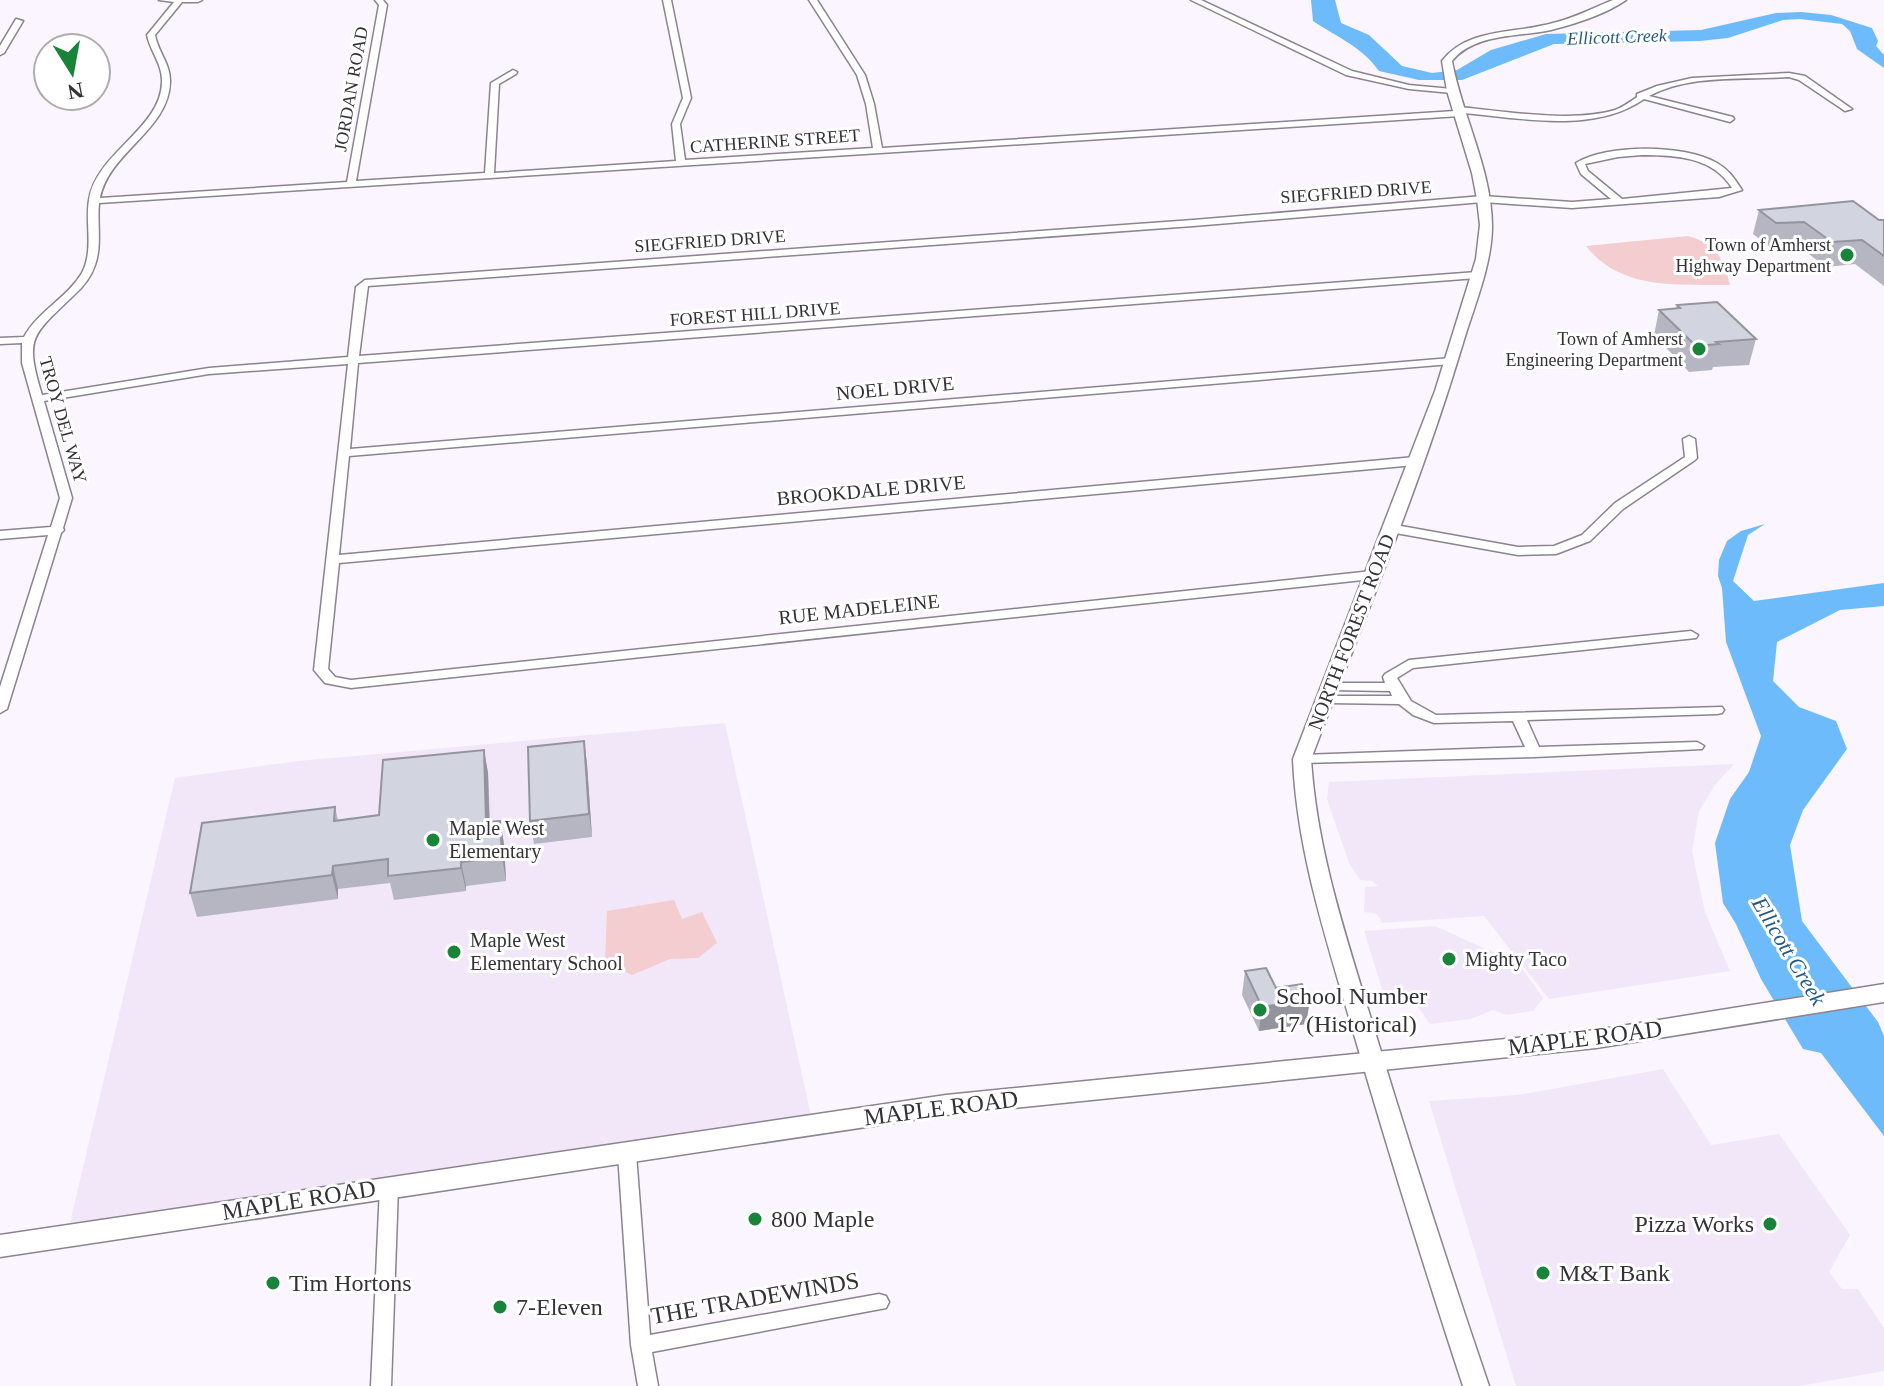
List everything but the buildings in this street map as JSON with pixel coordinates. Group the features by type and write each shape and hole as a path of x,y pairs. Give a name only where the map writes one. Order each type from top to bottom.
{"main road":[{"name":"MAPLE ROAD","path":"0,1246 946,1105 1596,1039 1882,993"}],"street":[{"path":"163,0 198,0"},
{"name":"JORDAN ROAD","path":"351,184 383,5 379,0"},
{"path":"667,0 687,98 676,124 681,163"},
{"path":"813,0 861,75 878,150"},
{"path":"1195,0 1349,73 1409,87 1450,79 1449,55 1469,42 1553,26 1621,0"},
{"name":"TROY DEL WAY","path":"0,709 7,664 58,530 66,498 27,363 27,340 37,323 87,274 94,251 91,226 93,201 111,163 160,106 166,78 151,43 151,35 179,1"},
{"path":"2,48 19,21"},
{"path":"489,175 495,83 513,72"},
{"name":"CATHERINE STREET","path":"93,201 1459,111 1570,117 1616,112 1640,96 1663,87 1789,75 1802,78 1848,109"},
{"name":"NORTH FOREST ROAD","path":"1450,79 1483,199 1486,225 1477,275 1451,361 1415,461 1330,692 1302,759 1302,790 1312,848 1372,1063 1476,1386"},
{"path":"1640,96 1730,119"},
{"path":"1483,199 1572,205 1619,201 1737,190 1734,182 1714,163 1696,155 1669,152 1594,157 1580,163 1584,172 1619,201"},
{"name":"SIEGFRIED DRIVE","path":"351,684 330,680 321,670 342,453 361,287 365,283 1483,199"},
{"name":"FOREST HILL DRIVE","path":"38,399 209,371 1477,275"},
{"path":"0,341 27,340"},
{"name":"NOEL DRIVE","path":"342,453 1451,361"},
{"path":"1390,528 1518,551 1556,550 1586,538 1619,506 1691,458 1689,439"},
{"name":"BROOKDALE DRIVE","path":"331,560 1415,461"},
{"path":"0,535 58,530"},
{"name":"RUE MADELEINE","path":"351,684 1372,575"},
{"path":"1691,635 1409,664 1390,677 1396,693 1409,711 1434,719 1717,710"},
{"path":"1330,692 1396,693"},
{"path":"1518,716 1535,753"},
{"path":"1302,759 1697,746"},
{"path":"627,1154 641,1345 648,1386"},
{"path":"381,1386 389,1187"},
{"name":"THE TRADEWINDS","path":"641,1345 879,1302"}],"shaded area":[{"path":"1688,236 1705,243 1717,253 1730,285 1671,284 1633,278 1600,261 1586,246"},
{"name":"Maple West Elementary School","path":"725,723 813,1125 389,1187 70,1223 175,778 298,761"},
{"path":"1734,764 1715,785 1699,811 1692,851 1705,912 1730,971 1549,999 1484,916 1382,923 1377,914 1364,912 1365,887 1378,886 1372,881 1360,880 1349,863 1327,799 1329,782"},
{"path":"674,900 682,919 702,912 717,943 698,958 670,959 632,975 605,961 607,911"},
{"path":"1435,926 1519,964 1543,998 1533,1011 1506,1015 1493,1010 1471,1019 1430,1024 1419,1008 1407,1001 1387,1005 1364,931"},
{"path":"1663,1069 1711,1145 1779,1134 1850,1235 1829,1272 1842,1289 1858,1289 1884,1328 1884,1371 1800,1386 1516,1386 1429,1101 1518,1095"}],"water":[{"name":"Ellicott Creek","path":"1311,0 1335,0 1341,23 1369,35 1402,66 1432,73 1457,70 1491,50 1546,34 1701,30 1776,13 1801,12 1831,15 1872,28 1878,41 1876,46 1884,55 1884,68 1857,49 1850,31 1842,24 1800,19 1783,20 1728,38 1700,41 1554,44 1462,80 1419,80 1379,71 1357,49 1313,21"},
{"name":"Ellicott Creek","path":"1765,524 1748,535 1733,581 1754,601 1884,583 1884,606 1840,610 1777,642 1773,681 1799,707 1836,721 1847,749 1803,810 1790,845 1802,921 1878,1022 1884,1036 1884,1136 1821,1053 1803,1049 1761,979 1723,903 1715,843 1730,799 1749,772 1761,736 1726,642 1719,560 1727,541 1741,531"}],"place":[{"name":"Town of Amherst Highway Department","path":"1847,255"},
{"name":"Town of Amherst Engineering Department","path":"1699,349"},
{"name":"Maple West Elementary","path":"433,840"},
{"name":"Maple West Elementary School","path":"454,952"},
{"name":"Mighty Taco","path":"1449,959"},
{"name":"School Number 17 (Historical)","path":"1260,1010"},
{"name":"800 Maple","path":"755,1219"},
{"name":"Pizza Works","path":"1770,1224"},
{"name":"M&T Bank","path":"1543,1273"},
{"name":"Tim Hortons","path":"273,1283"},
{"name":"7-Eleven","path":"500,1307"}]}
